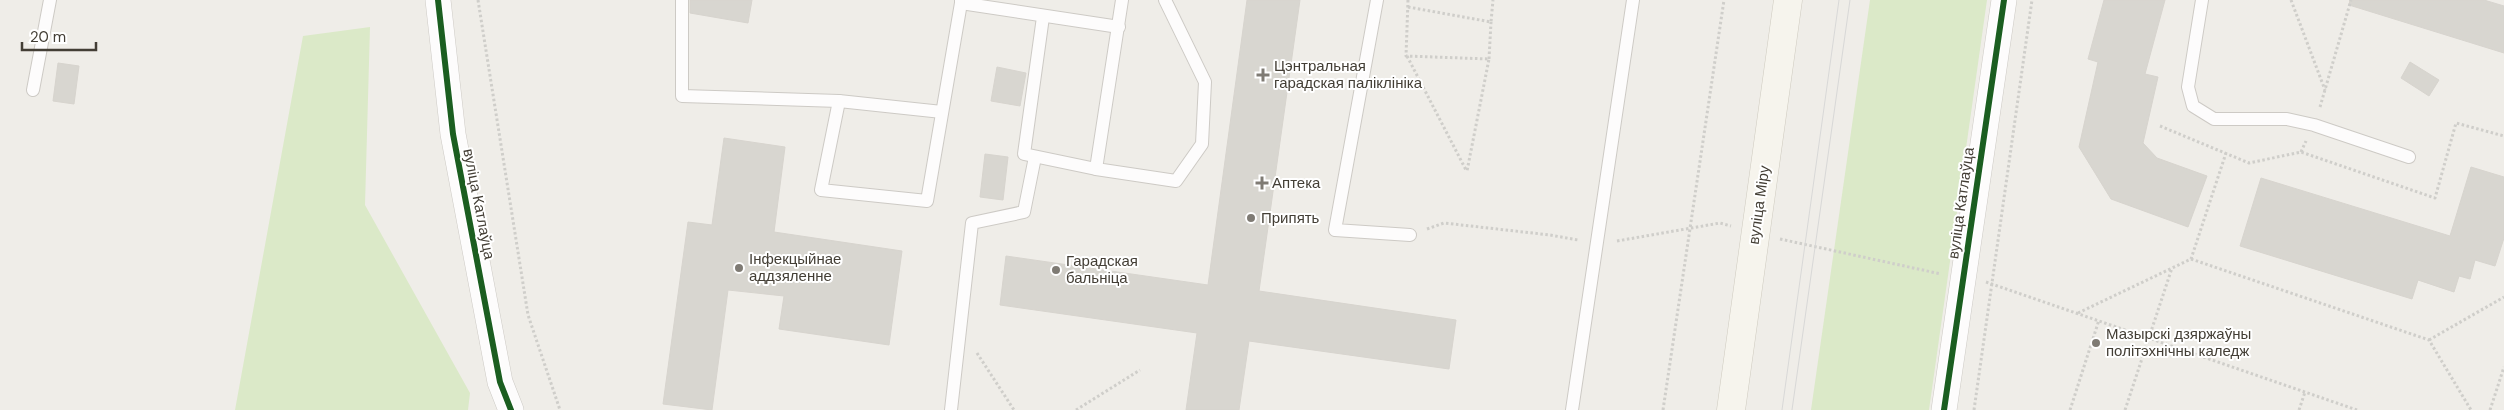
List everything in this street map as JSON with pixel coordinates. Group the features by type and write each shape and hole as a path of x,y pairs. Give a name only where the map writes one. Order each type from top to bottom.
{"main road":[{"name":"вуліца Міру","path":"1730,410 1788,0"}],"street":[{"name":"вуліца Катлаўца","path":"438,0 453,134 500,382 511,410"},
{"name":"вуліца Катлаўца","path":"1944,410 2004,0"}],"lane":[{"path":"33,90 50,0"},
{"path":"682,0 682,96 839,101 942,112"},
{"path":"1096,169 1122,0"},
{"path":"1043,17 1024,154 1096,169 1176,181 1202,144 1205,82 1165,0"},
{"path":"1376,0 1335,230 1410,235"},
{"path":"1572,410 1633,0"},
{"path":"2202,0 2188,87 2193,106 2214,119 2287,118 2314,125 2408,157"},
{"path":"839,101 821,190 927,201 961,2 1043,17 1119,27"},
{"path":"951,410 972,223 1024,212 1035,157"}],"path":[{"path":"478,0 528,316 560,410"},
{"path":"1408,0 1406,56 1466,171 1489,58 1493,0"},
{"path":"1663,410 1724,0"},
{"path":"1974,410 2032,0"},
{"path":"2291,0 2325,91"},
{"path":"2301,152 2314,125 2351,0"},
{"path":"1408,7 1491,22"},
{"path":"1406,56 1489,58"},
{"path":"2191,259 2226,153"},
{"path":"1410,235 1444,223 1550,235 1597,244 1720,223 1805,246 1992,283 2357,410"},
{"path":"2077,313 2191,259 2428,340 2471,410"},
{"path":"2125,410 2172,268"},
{"path":"2428,340 2504,297"},
{"path":"2070,410 2099,320"},
{"path":"960,328 1014,410"},
{"path":"2490,410 2504,367"},
{"path":"1076,410 1140,370"},
{"path":"2299,410 2305,392"}],"green space":[{"path":"1870,0 1987,0 1929,410 1811,410"},
{"path":"370,27 365,205 470,393 468,410 235,410 303,36"}],"building":[{"path":"690,0 752,0 748,23 690,13"},
{"name":"Гарадская бальніца","path":"1247,0 1300,0 1259,291 1456,320 1449,369 1249,341 1239,410 1186,410 1197,333 1000,305 1006,256 1208,285"},
{"path":"2104,0 2165,0 2145,74 2158,77 2143,143 2157,158 2207,176 2188,227 2111,199 2079,147 2098,62 2088,59"},
{"path":"2350,0 2484,0 2504,6 2504,53 2349,5"},
{"path":"2410,62 2439,80 2429,96 2401,78"},
{"path":"58,63 79,66 74,104 53,101"},
{"path":"997,67 1026,73 1020,106 991,101"},
{"name":"Інфекцыйнае аддзяленне","path":"724,138 785,147 774,232 902,251 889,345 779,329 784,296 728,290 712,410 663,404 688,222 712,225"},
{"path":"985,154 1008,157 1003,200 980,197"},
{"path":"2471,167 2504,177 2504,238 2495,266 2475,260 2470,279 2459,276 2454,292 2418,280 2412,299 2240,246 2261,178 2450,236"}],"tram line":[{"path":"1782,410 1839,0"},
{"path":"1792,410 1850,0"}],"cycle path":[{"path":"438,0 453,134 500,382 511,410"},
{"path":"1944,410 2004,0"}],"place":[{"name":"Цэнтральная гарадская паліклініка","path":"1263,75"},
{"name":"Аптека","path":"1262,183"},
{"name":"Припять","path":"1251,218"},
{"name":"Інфекцыйнае аддзяленне","path":"739,268"},
{"name":"Гарадская бальніца","path":"1056,270"},
{"name":"Мазырскі дзяржаўны політэхнічны каледж","path":"2096,343"}]}
